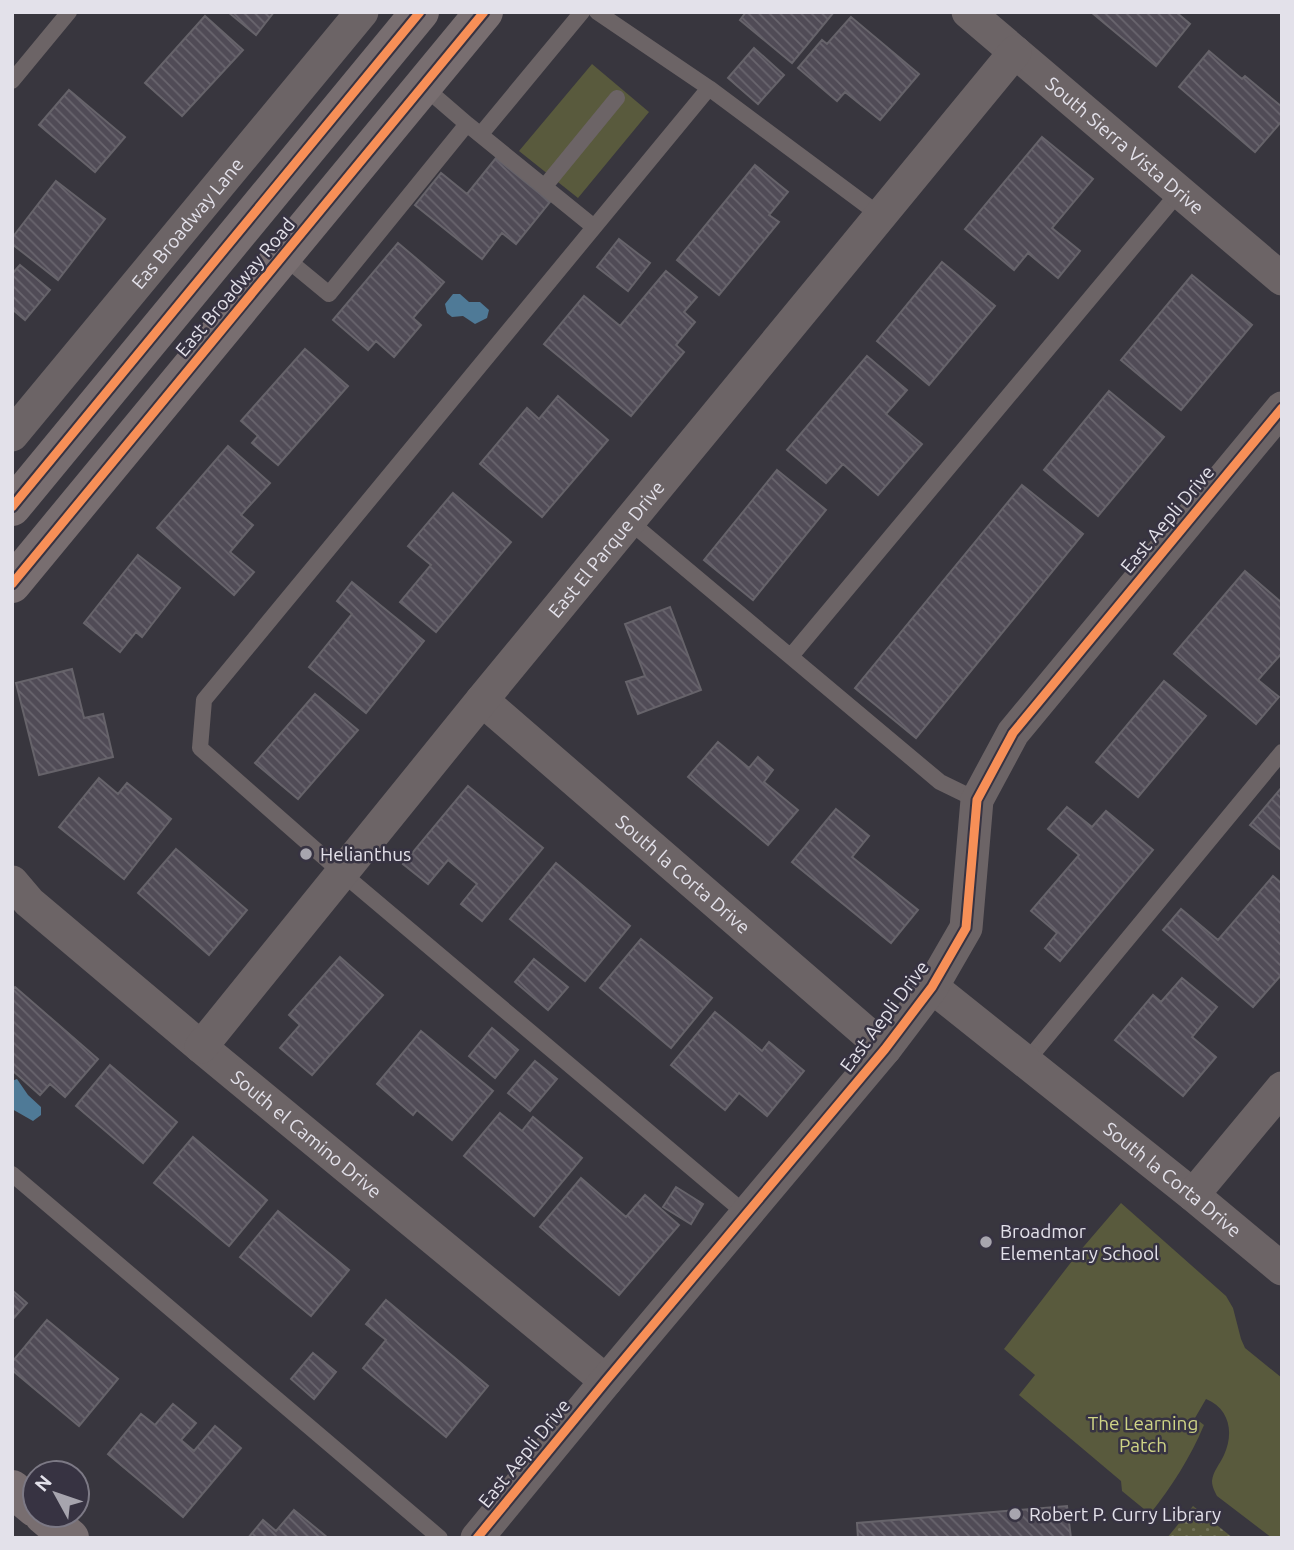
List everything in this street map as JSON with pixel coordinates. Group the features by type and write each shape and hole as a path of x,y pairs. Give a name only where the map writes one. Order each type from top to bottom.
{"main road":[{"name":"East Broadway Road","path":"12,507 420,12"},
{"name":"East Broadway Road","path":"12,584 484,12"}],"street":[{"name":"Eas Broadway Lane","path":"12,435 362,12"},
{"name":"South Sierra Vista Drive","path":"968,12 1282,279"},
{"name":"East El Parque Drive","path":"201,1047 482,700 1016,52"},
{"name":"East Aepli Drive","path":"477,1538 885,1049 932,987 966,928 977,800 1013,733 1282,408"},
{"name":"South la Corta Drive","path":"482,700 885,1049"},
{"name":"South el Camino Drive","path":"12,881 29,902 201,1047 606,1381"},
{"name":"South la Corta Drive","path":"932,987 1282,1269"},
{"path":"1193,1195 1282,1088"}],"lane":[{"path":"12,81 69,12"},
{"path":"481,134 582,12"},
{"path":"597,12 709,88 881,216"},
{"path":"423,86 594,227"},
{"path":"709,88 204,700 200,748 342,873 746,1214"},
{"path":"545,186 617,98"},
{"path":"283,256 329,294 467,124"},
{"path":"791,656 1179,192"},
{"path":"629,521 940,782 977,800"},
{"path":"1026,1062 1282,752"},
{"path":"12,1174 440,1538"}],"green space":[{"path":"592,64 649,112 578,198 519,151"},
{"name":"The Learning Patch","path":"1121,1203 1226,1296 1233,1308 1245,1348 1282,1378 1282,1538 1272,1538 1215,1493 1212,1481 1227,1447 1229,1430 1225,1415 1214,1403 1206,1399 1195,1418 1204,1425 1199,1437 1166,1493 1150,1514 1122,1491 1121,1481 1019,1395 1035,1375 1004,1349 1079,1252"},
{"path":"1193,1506 1233,1538 1167,1538"}],"water":[{"path":"453,294 460,294 469,302 480,302 489,310 487,318 475,324 463,316 452,317 447,313 445,304"},
{"path":"17,1079 41,1107 41,1115 33,1121 12,1109 12,1081"}],"building":[{"path":"228,12 274,12 256,35"},
{"path":"746,12 834,12 792,63 740,20"},
{"path":"1091,12 1176,12 1190,24 1156,66"},
{"path":"205,16 243,50 182,116 145,83"},
{"path":"851,17 919,74 880,120 845,92 837,101 798,68 822,40 827,44"},
{"path":"754,48 784,75 758,104 728,78"},
{"path":"1209,51 1242,79 1245,76 1282,107 1282,121 1255,152 1179,87"},
{"path":"69,90 125,137 95,172 39,125"},
{"path":"1042,137 1093,179 1052,228 1080,251 1058,278 1028,253 1014,270 965,229"},
{"path":"496,158 550,202 516,244 502,233 482,259 415,205 441,173 467,194"},
{"path":"755,165 788,192 769,215 779,222 719,295 677,260"},
{"path":"56,181 105,219 58,280 12,244 12,238"},
{"path":"619,239 650,263 628,291 597,267"},
{"path":"398,243 444,282 413,318 421,325 394,357 376,341 368,350 333,320"},
{"path":"942,262 995,306 929,385 877,341"},
{"path":"20,265 50,290 25,320 12,309 12,274"},
{"path":"666,271 697,297 684,312 695,322 676,345 684,352 631,416 544,344 584,296 620,326"},
{"path":"1192,275 1252,325 1181,410 1121,360"},
{"path":"305,349 348,386 278,465 252,443 258,436 241,421"},
{"path":"867,356 907,390 886,414 922,444 878,495 843,464 826,483 787,450"},
{"path":"1109,391 1164,437 1098,516 1044,470"},
{"path":"558,396 608,440 542,517 480,464 527,408 539,419"},
{"path":"228,446 270,483 241,515 253,525 230,552 254,572 234,595 157,528"},
{"path":"777,470 826,510 753,600 704,560"},
{"path":"1022,485 1083,534 916,738 855,688"},
{"path":"453,493 511,542 436,632 400,602 431,565 408,546"},
{"path":"138,555 180,588 142,637 136,632 120,652 84,623"},
{"path":"1245,571 1282,603 1282,653 1258,680 1279,697 1256,724 1174,654"},
{"path":"352,582 424,641 366,713 309,667 352,614 337,601"},
{"path":"670,607 701,690 638,714 626,682 645,676 625,624"},
{"path":"72,669 84,718 103,714 113,757 39,775 16,683"},
{"path":"1164,681 1206,716 1138,797 1096,762"},
{"path":"315,694 358,730 298,799 255,763"},
{"path":"718,742 749,768 758,757 773,770 764,782 798,810 768,845 688,777"},
{"path":"99,778 118,794 127,783 171,819 124,879 59,827"},
{"path":"468,786 543,848 482,921 461,904 477,884 448,860 428,884 403,864"},
{"path":"1282,787 1282,849 1281,850 1250,825"},
{"path":"1067,807 1092,827 1106,811 1153,850 1060,961 1045,948 1057,933 1031,911 1079,855 1048,829"},
{"path":"836,809 869,836 852,857 918,910 891,943 792,862"},
{"path":"176,849 247,910 209,955 138,893"},
{"path":"556,863 630,926 585,981 510,919"},
{"path":"1273,876 1282,884 1282,974 1253,1007 1163,930 1181,909 1218,940"},
{"path":"641,939 712,998 671,1048 600,988"},
{"path":"340,957 383,995 312,1075 280,1048 300,1025 289,1015"},
{"path":"534,959 568,987 548,1010 515,982"},
{"path":"1182,978 1217,1007 1192,1037 1216,1057 1183,1096 1115,1040 1153,995 1161,1002"},
{"path":"15,987 98,1059 65,1097 50,1084 40,1095 12,1070 12,990"},
{"path":"715,1012 762,1051 769,1042 804,1071 767,1116 739,1093 725,1110 671,1065"},
{"path":"492,1028 518,1050 495,1078 469,1056"},
{"path":"421,1031 493,1091 452,1140 417,1110 413,1115 377,1084"},
{"path":"535,1061 557,1079 530,1111 508,1093"},
{"path":"110,1065 177,1122 143,1163 76,1106"},
{"path":"500,1113 522,1131 533,1117 582,1158 534,1216 464,1156"},
{"path":"193,1137 267,1200 229,1246 154,1183"},
{"path":"581,1178 626,1217 645,1195 679,1225 619,1295 540,1227"},
{"path":"676,1187 703,1204 691,1224 663,1207"},
{"path":"278,1211 349,1270 311,1316 240,1257"},
{"path":"12,1290 27,1303 12,1320"},
{"path":"386,1300 488,1386 446,1437 363,1368 386,1340 366,1324"},
{"path":"47,1320 118,1379 79,1426 12,1370 12,1362"},
{"path":"313,1353 336,1372 314,1399 291,1379"},
{"path":"173,1404 196,1423 181,1440 194,1451 215,1426 241,1448 183,1517 108,1454 141,1414 155,1425"},
{"name":"Robert P. Curry Library","path":"1067,1506 1071,1538 858,1538 857,1523"},
{"path":"294,1510 328,1538 248,1538 263,1520 276,1531"}],"cycle path":[{"path":"12,507 420,12"},
{"path":"12,584 484,12"},
{"path":"477,1538 885,1049 932,987 966,928 977,800 1013,733 1282,408"}],"place":[{"name":"Helianthus","path":"306,854"},
{"name":"Broadmor Elementary School","path":"986,1242"},
{"name":"Robert P. Curry Library","path":"1015,1514"}]}
